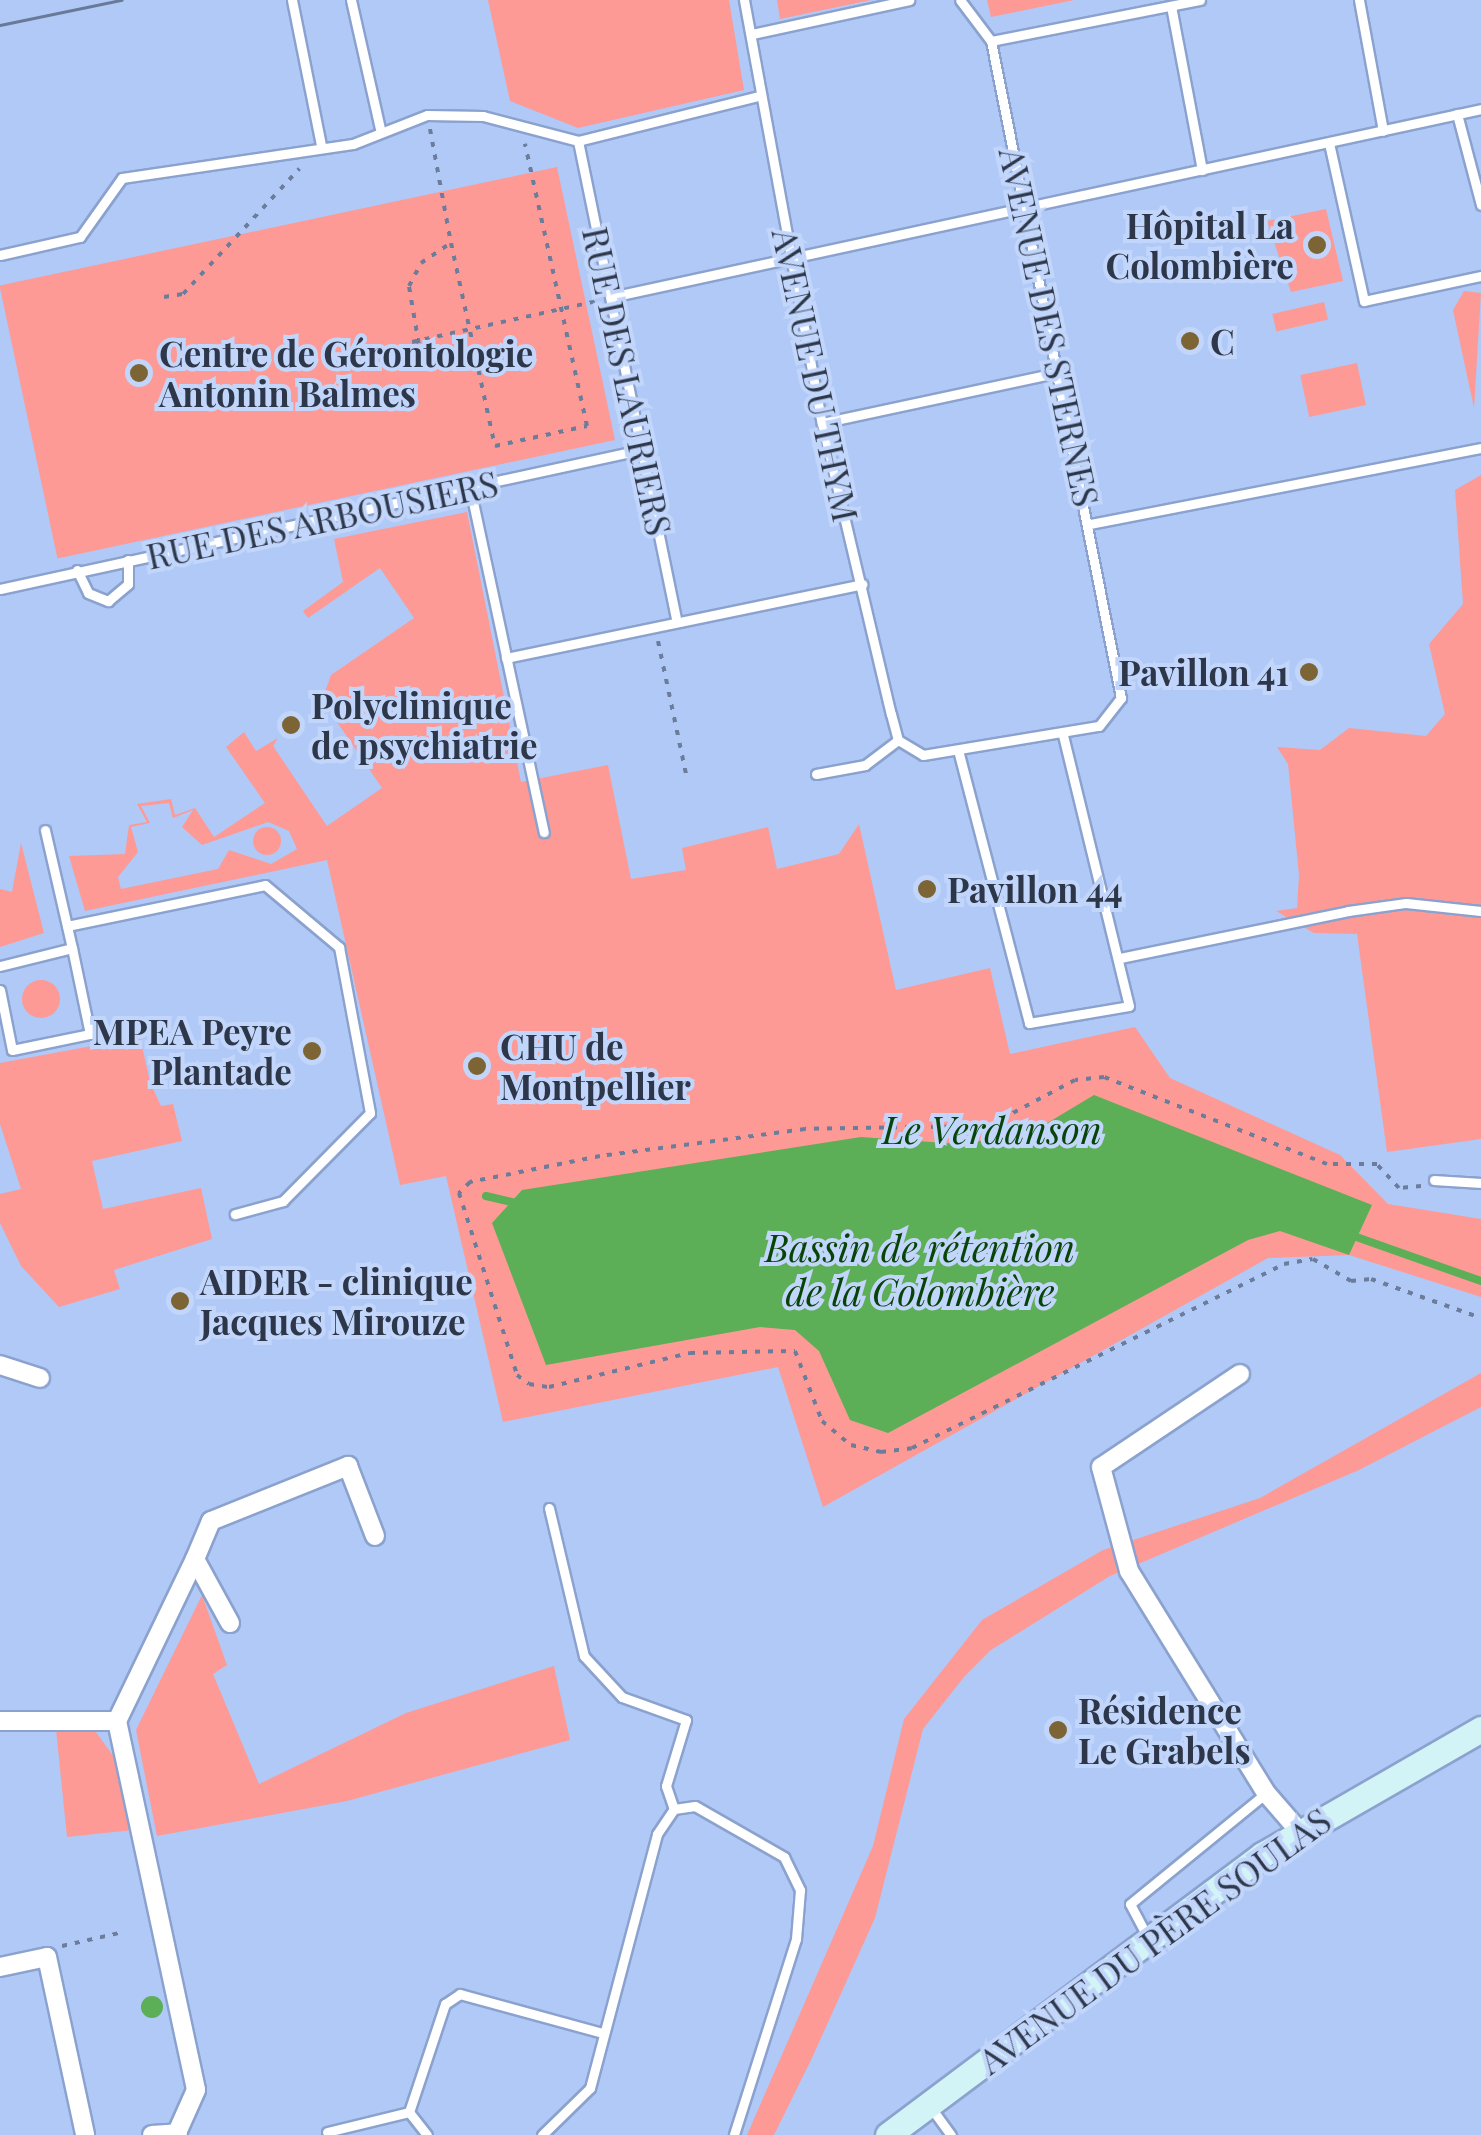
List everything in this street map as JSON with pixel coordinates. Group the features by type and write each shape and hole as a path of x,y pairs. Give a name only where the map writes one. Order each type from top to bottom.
{"main road":[{"name":"AVENUE DU PÈRE SOULAS","path":"888,2135 1148,1938 1299,1831 1481,1729"}],"street":[{"path":"0,1365 40,1378"},
{"path":"1240,1374 1101,1466 1130,1572 1266,1793 1299,1831"},
{"path":"152,2135 177,2134 196,2090 117,1722 196,1559 210,1521 336,1466 352,1469 375,1536"},
{"path":"196,1559 230,1624"},
{"path":"0,1721 117,1722"},
{"path":"0,1967 47,1957 85,2135"}],"lane":[{"path":"292,0 322,146"},
{"path":"351,0 380,128"},
{"name":"AVENUE DU THYM","path":"744,0 752,34 758,96 822,423 898,740"},
{"path":"752,34 909,0"},
{"name":"AVENUE DES STERNES","path":"898,740 924,755 1099,726 1120,698 1118,663 991,41 960,0"},
{"path":"991,41 1200,0"},
{"path":"1359,0 1383,131"},
{"path":"1170,6 1202,170"},
{"path":"0,255 80,237 122,178 353,144 380,128 427,115 521,125 578,141 758,96"},
{"path":"612,297 789,255 1481,109"},
{"path":"1458,114 1481,205"},
{"name":"RUE DES LAURIERS","path":"578,141 677,622"},
{"path":"1329,143 1364,302 1481,276"},
{"path":"822,423 1059,372"},
{"path":"1090,524 1481,448"},
{"name":"RUE DES ARBOUSIERS","path":"0,588 644,450"},
{"path":"470,488 544,832"},
{"path":"77,570 88,593 108,601 128,584 128,560"},
{"path":"506,658 862,584"},
{"path":"958,750 1029,1023 1128,1006 1120,958 1062,732"},
{"path":"816,774 865,764 898,740"},
{"path":"0,990 12,1050 90,1034 45,830"},
{"path":"67,926 265,885 339,947 370,1112 283,1201 235,1214"},
{"path":"1120,958 1348,911 1406,903 1481,912"},
{"path":"0,966 72,948"},
{"path":"1434,1180 1481,1183"},
{"path":"550,1508 584,1656 622,1698 686,1720 666,1786 674,1809"},
{"path":"1148,1938 1130,1904 1266,1793"},
{"path":"542,2135 579,2108 657,1834 674,1809 695,1806 744,1830 784,1857 800,1890 796,1939 734,2135"},
{"path":"409,2112 451,1998 469,1994 603,2033"},
{"path":"929,2105 950,2135"},
{"path":"328,2132 409,2112"},
{"path":"409,2112 427,2135"}],"path":[{"path":"427,115 495,446 587,426 521,125"},
{"path":"164,297 183,294 322,146"},
{"path":"423,369 415,342 411,280 451,242"},
{"path":"415,342 612,297"},
{"path":"655,626 686,774"},
{"path":"1434,1180 1400,1188 1376,1164 1327,1164 1104,1077 1074,1080 988,1126 805,1129 600,1156 470,1182 459,1193 517,1375 529,1384 690,1353 795,1351 822,1420 851,1445 881,1452 912,1448 1284,1264 1313,1258 1351,1281 1371,1279 1481,1318"},
{"path":"47,1957 120,1933"}],"shaded area":[{"path":"488,0 729,0 744,90 578,128 510,101"},
{"path":"777,0 871,0 780,19"},
{"path":"987,0 1074,0 991,17"},
{"path":"557,167 615,440 57,558 0,285"},
{"path":"1326,209 1343,281 1291,292 1267,221"},
{"path":"1464,291 1481,293 1474,408 1453,310"},
{"path":"1324,302 1328,320 1276,331 1272,314"},
{"path":"1357,363 1366,405 1309,417 1300,375"},
{"path":"1481,475 1481,1139 1387,1152 1357,934 1314,933 1276,911 1297,908 1299,875 1288,764 1277,747 1320,750 1349,728 1426,736 1445,714 1429,644 1463,604 1455,490"},
{"path":"467,512 521,782 608,765 631,879 686,870 682,848 768,827 777,869 839,854 859,824 896,990 990,968 1010,1054 1135,1027 1170,1078 1340,1155 1388,1204 1481,1219 1481,1297 1349,1255 1268,1258 823,1507 778,1367 503,1422 446,1176 400,1185 327,860 85,911 69,856 125,854 129,825 147,822 137,804 171,799 175,815 195,808 214,837 265,803 226,747 244,732 256,751 278,738 273,746 327,826 382,788 322,700 331,675 414,618 380,568 308,618 303,611 343,582 334,539","holes":["169,803 173,818 193,810 182,827 202,845 268,822 289,831 297,849 271,864 229,850 218,869 121,889 118,877 138,852 131,827 150,823 141,806"]},
{"path":"267,827 277,831 281,841 277,851 267,855 257,851 253,841 257,831"},
{"path":"21,843 44,933 0,947 0,889 12,892"},
{"path":"41,980 54,986 60,999 54,1012 41,1018 28,1012 22,999 28,986"},
{"path":"140,1037 150,1082 161,1106 173,1104 182,1141 92,1161 103,1209 201,1188 212,1239 114,1270 120,1289 59,1307 21,1266 0,1223 0,1194 21,1189 0,1124 0,1063"},
{"path":"1481,1373 1481,1407 1359,1470 1110,1576 991,1650 964,1677 923,1729 875,1918 812,2058 774,2135 747,2135 873,1846 904,1719 982,1620 1103,1550 1260,1498"},
{"path":"202,1595 227,1665 213,1674 259,1784 406,1713 554,1666 570,1740 347,1801 157,1836 136,1730"},
{"path":"93,1728 119,1764 133,1830 67,1837 56,1729"}],"water":[{"name":"Bassin de rétention de la Colombière","path":"1094,1095 1372,1205 1349,1255 1280,1231 1248,1240 888,1433 850,1420 819,1351 795,1330 760,1327 546,1365 492,1223 522,1190 861,1137 959,1144 1029,1134"},
{"path":"148,1996 156,1996 163,2007 156,2018 148,2018 141,2011 141,2003"}],"waterway":[{"name":"Le Verdanson","path":"486,1196 520,1204"},
{"name":"Le Verdanson","path":"1348,1234 1481,1281"}],"tram line":[{"path":"0,25 121,0"}],"place":[{"name":"Hôpital La Colombière","path":"1317,245"},
{"name":"C","path":"1190,341"},
{"name":"Centre de Gérontologie Antonin Balmes","path":"139,373"},
{"name":"Pavillon 41","path":"1309,672"},
{"name":"Polyclinique de psychiatrie","path":"291,725"},
{"name":"Pavillon 44","path":"927,889"},
{"name":"MPEA Peyre Plantade","path":"312,1051"},
{"name":"CHU de Montpellier","path":"477,1066"},
{"name":"AIDER - clinique Jacques Mirouze","path":"180,1301"},
{"name":"Résidence Le Grabels","path":"1058,1730"}]}
